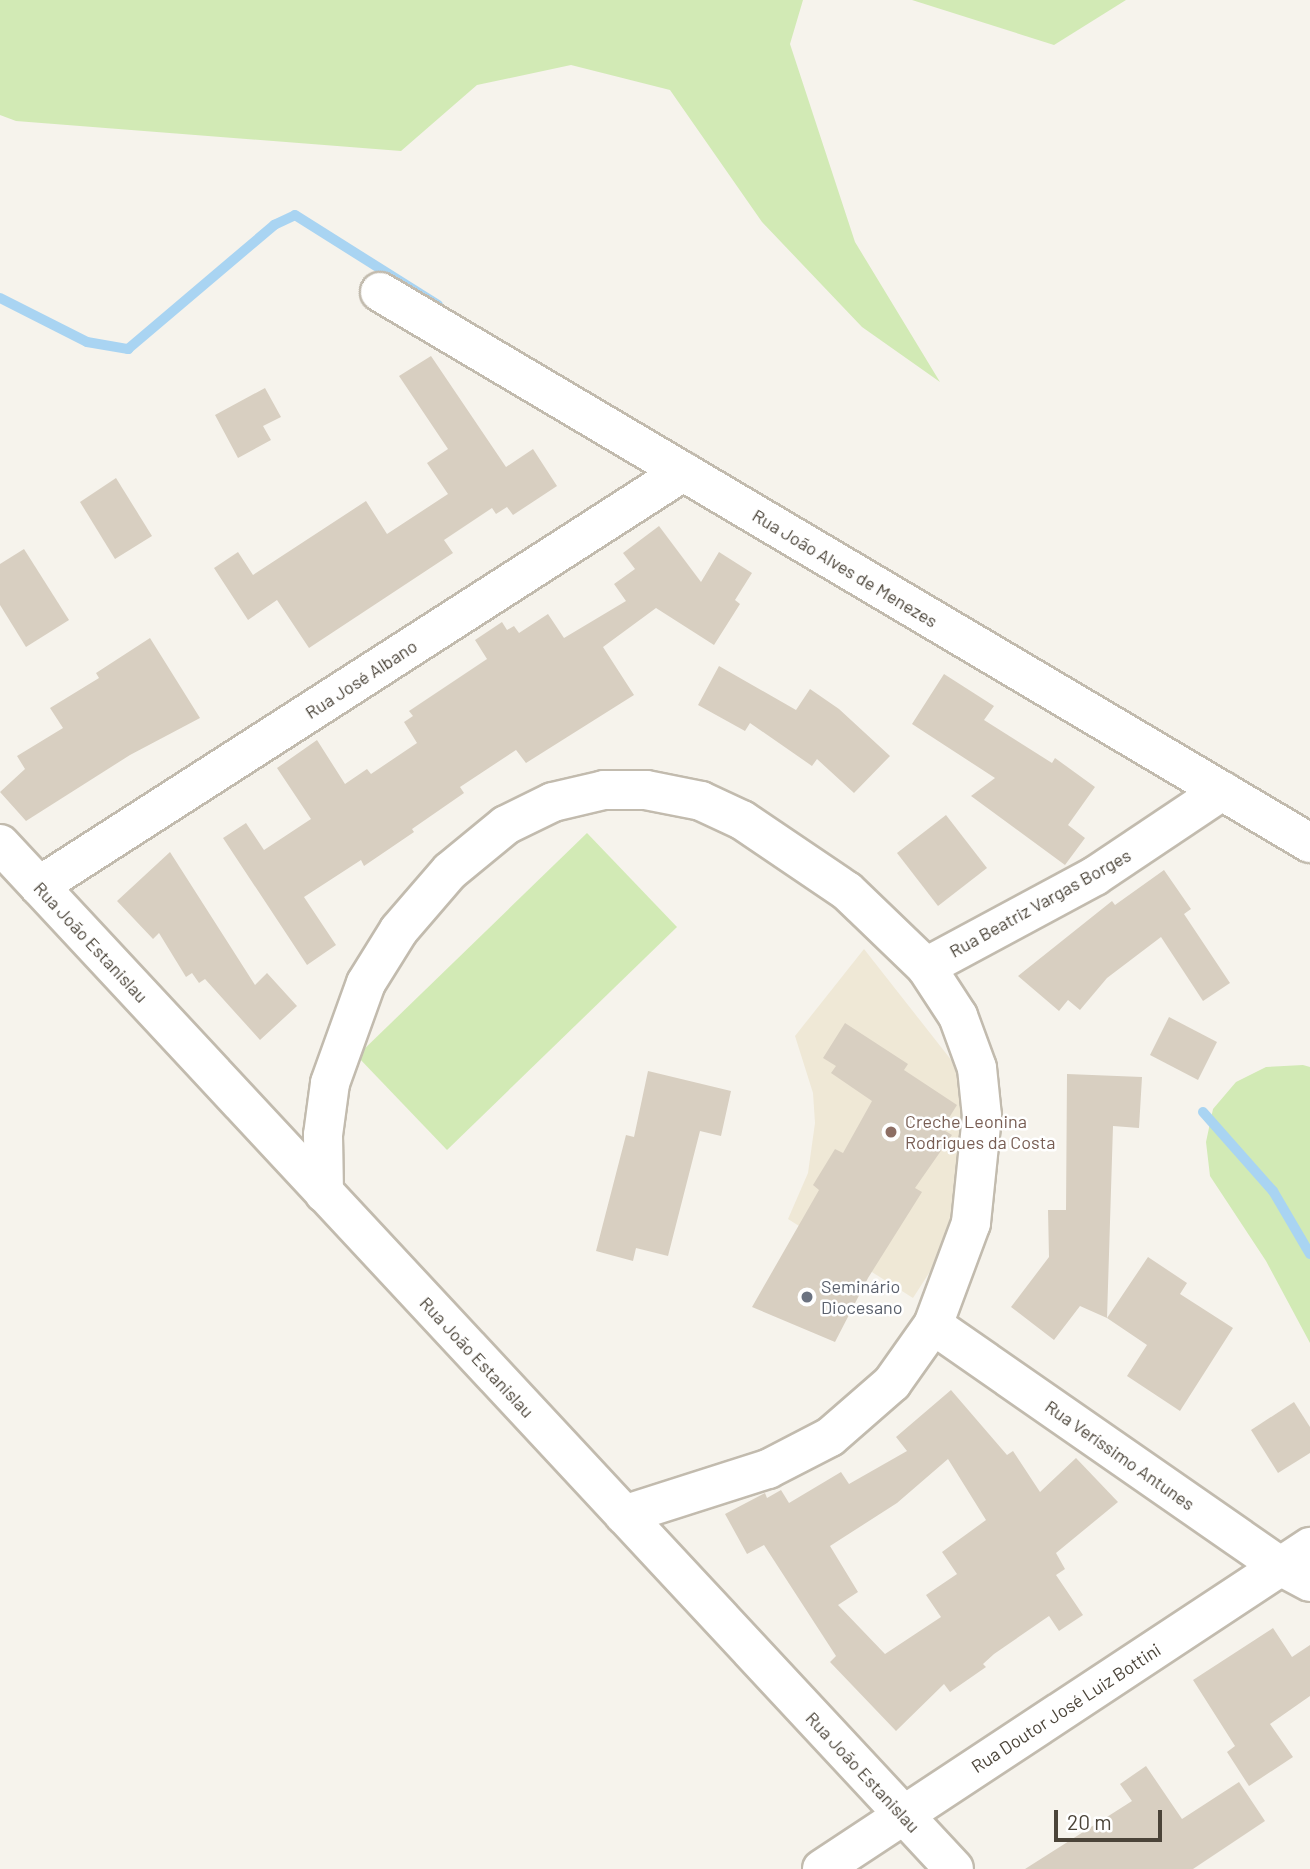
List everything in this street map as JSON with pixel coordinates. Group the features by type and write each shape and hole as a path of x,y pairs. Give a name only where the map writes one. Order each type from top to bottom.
{"street":[{"name":"Rua João Alves de Menezes","path":"380,292 1310,844"},
{"name":"Rua José Albano","path":"38,886 683,472"},
{"path":"324,1193 323,1135 330,1083 366,984 400,930 450,871 506,825 553,802 604,790 636,790 701,802 742,820 846,891 926,967 958,1016 977,1068 982,1116 971,1223 933,1325 892,1384 830,1437 768,1469 624,1515"},
{"name":"Rua Beatriz Vargas Borges","path":"926,967 1095,876 1222,791"},
{"name":"Rua João Estanislau","path":"0,844 954,1869"},
{"name":"Rua Veríssimo Antunes","path":"933,1325 1300,1565"},
{"name":"Rua Doutor José Luiz Bottini","path":"822,1869 1300,1565"}],"shaded area":[{"name":"Creche Leonina Rodrigues da Costa","path":"864,949 963,1075 967,1108 956,1208 931,1270 913,1298 788,1219 808,1173 815,1123 813,1093 795,1036"}],"green space":[{"path":"0,0 803,0 790,44 855,242 940,382 862,327 762,222 670,90 571,65 477,85 401,151 16,121 0,115"},
{"path":"912,0 1126,0 1054,45"},
{"path":"587,833 677,927 447,1150 357,1056"},
{"path":"1266,1067 1310,1067 1310,1343 1266,1261 1210,1176 1206,1142 1213,1109 1236,1082"}],"building":[{"path":"431,356 506,467 533,449 557,486 513,515 507,507 496,514 492,508 444,540 453,553 309,648 277,600 248,620 214,568 238,552 253,575 366,501 387,534 448,494 427,463 448,449 399,376"},
{"path":"265,388 281,417 263,426 271,440 238,458 215,415"},
{"path":"116,478 152,536 115,559 80,502"},
{"path":"659,526 701,582 719,552 752,573 735,600 740,604 714,645 656,608 603,647 634,695 526,763 516,750 460,787 464,793 412,829 414,832 364,866 361,860 304,897 336,945 307,965 223,838 246,823 264,850 311,819 277,768 317,740 345,784 367,769 371,774 417,743 404,722 413,716 409,711 487,659 475,640 502,622 507,630 514,626 519,633 548,614 564,638 626,601 614,584 635,569 623,553"},
{"path":"24,549 69,620 26,647 0,605 0,564"},
{"path":"150,638 200,718 130,755 26,821 0,792 25,769 17,756 63,728 50,708 99,678 96,673"},
{"path":"719,666 796,710 810,689 839,709 890,756 854,793 817,759 812,766 750,723 745,731 698,705"},
{"path":"944,674 994,706 984,720 1052,763 1055,758 1095,787 1068,825 1085,838 1065,865 971,796 995,778 912,724"},
{"path":"946,815 987,868 938,906 897,853"},
{"path":"170,852 255,985 267,973 297,1006 260,1040 205,979 199,983 192,973 186,977 159,933 153,939 117,901"},
{"path":"1164,870 1191,909 1184,914 1230,983 1203,1001 1161,937 1107,978 1080,1010 1068,1000 1059,1011 1018,976 1112,901 1115,905"},
{"path":"1169,1017 1217,1042 1198,1080 1150,1055"},
{"path":"845,1023 908,1064 904,1070 957,1105 942,1129 952,1135 915,1188 922,1192 868,1278 835,1342 752,1307 819,1190 813,1185 835,1149 843,1153 872,1101 831,1073 836,1066 823,1058"},
{"path":"648,1071 731,1091 721,1136 700,1131 668,1256 636,1248 633,1261 596,1251 626,1135 634,1137"},
{"path":"1067,1074 1142,1077 1139,1128 1113,1126 1107,1318 1080,1306 1054,1340 1011,1307 1049,1257 1048,1210 1066,1210"},
{"path":"1148,1257 1187,1283 1180,1294 1233,1328 1180,1411 1127,1376 1147,1345 1107,1318"},
{"path":"951,1390 1007,1455 1013,1451 1040,1492 1076,1458 1118,1502 1056,1553 1065,1569 1056,1575 1083,1615 1059,1631 1049,1616 994,1654 983,1664 986,1667 950,1692 944,1684 896,1731 830,1662 836,1656 764,1545 747,1554 725,1514 765,1493 767,1498 781,1490 789,1503 841,1472 849,1484 907,1451 896,1437","holes":["948,1459 986,1520 942,1552 957,1574 926,1595 941,1617 885,1654 838,1605 858,1592 830,1546 897,1503"]},
{"path":"1294,1402 1310,1427 1310,1453 1278,1473 1251,1430"},
{"path":"1273,1628 1292,1657 1310,1645 1310,1696 1270,1724 1293,1757 1249,1786 1227,1752 1235,1746 1193,1680"},
{"path":"1146,1766 1182,1819 1239,1782 1265,1821 1193,1869 1025,1869 1132,1801 1120,1784"}],"waterway":[{"path":"0,298 87,342 128,349 274,225 295,215 438,305"},
{"path":"1203,1112 1273,1191 1310,1254"}],"place":[{"name":"Creche Leonina Rodrigues da Costa","path":"891,1132"},
{"name":"Seminário Diocesano","path":"807,1297"}]}
